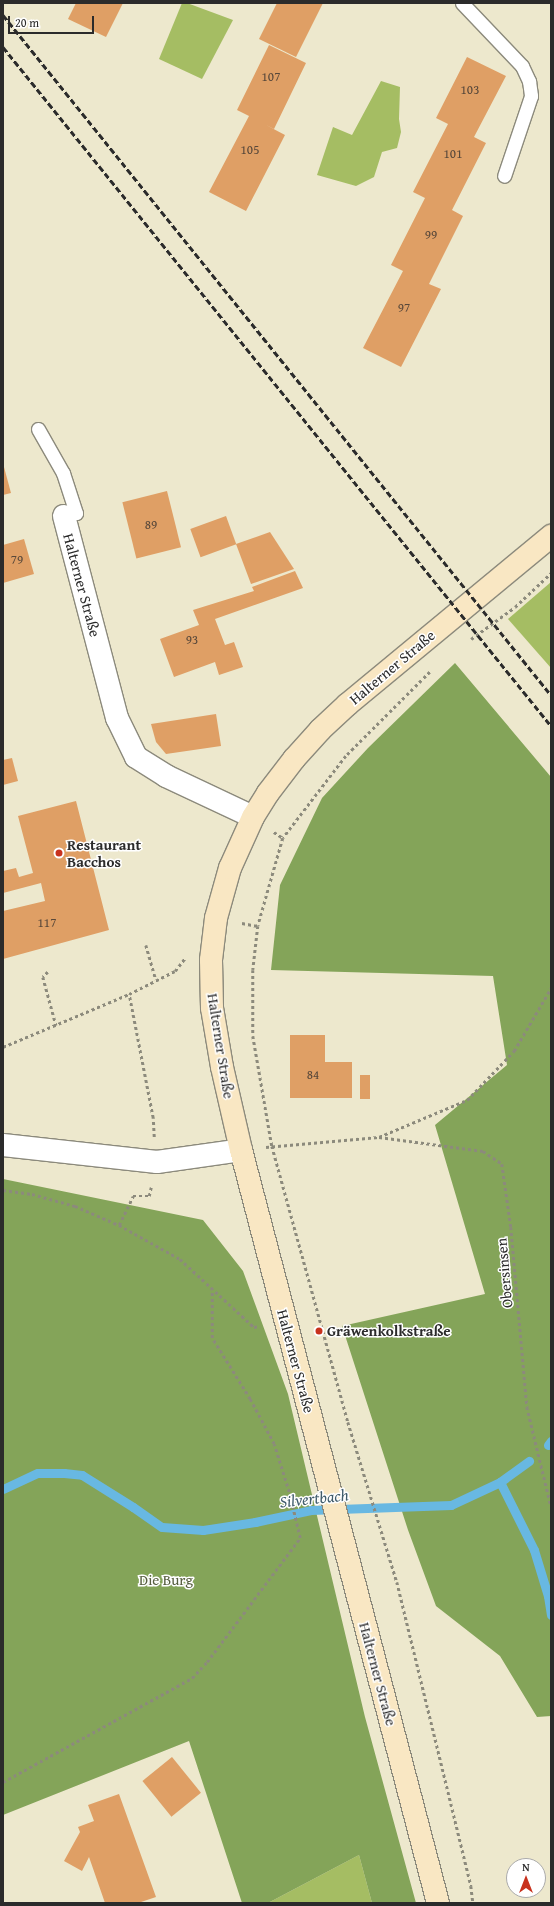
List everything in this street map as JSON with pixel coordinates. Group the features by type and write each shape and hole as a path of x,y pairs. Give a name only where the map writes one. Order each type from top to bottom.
{"main road":[{"name":"Halterner Straße","path":"438,1903 331,1496 222,1067 212,1008 211,960 216,918 230,868 252,817 281,776 320,730 348,704 551,536"}],"street":[{"name":"Halterner Straße","path":"64,516 117,718 136,757 166,776 252,817"},
{"path":"3,1145 157,1162 242,1150"}],"lane":[{"path":"462,3 522,66 529,81 530,96 504,176"},
{"path":"38,429 63,473 76,513 64,516"}],"path":[{"path":"466,642 515,607 551,573"},
{"path":"431,672 346,756 283,838 258,926 253,970 253,1036 272,1146 348,1422 397,1582 471,1886 473,1903"},
{"path":"216,918 258,926"},
{"path":"146,945 156,980"},
{"path":"3,1047 129,994 175,970 186,956"},
{"path":"48,972 43,977 56,1025"},
{"path":"242,1150 379,1137 467,1100 514,1051 551,988"},
{"path":"120,1225 133,1196 149,1196 157,1162 153,1118 129,994"},
{"name":"Obersinsen","path":"379,1137 483,1151 502,1164 511,1227 527,1407 551,1506"},
{"path":"3,1190 32,1194 75,1206 120,1225 180,1259 254,1327 286,1321"},
{"path":"3,1782 192,1678 207,1662 300,1538 289,1492 274,1444 250,1399 212,1338 212,1289"}],"green space":[{"path":"182,3 187,3 233,20 202,79 159,59"},
{"path":"381,81 400,87 399,119 401,132 397,148 382,152 374,177 356,186 317,175 333,127 352,135"},
{"path":"551,582 551,668 508,619"},
{"path":"455,663 551,777 551,1716 537,1717 500,1656 436,1606 408,1530 342,1326 485,1294 435,1125 507,1065 493,976 271,970 280,885 322,798 368,748"},
{"name":"Die Burg","path":"3,1179 203,1220 243,1271 288,1394 365,1717 416,1903 372,1903 359,1855 268,1903 242,1903 189,1741 3,1815"},
{"path":"359,1855 372,1903 268,1903"}],"building":[{"path":"76,3 123,3 106,37 68,19"},
{"path":"277,3 323,3 296,57 259,39"},
{"path":"269,45 306,63 274,129 266,125 285,135 246,211 209,192 249,116 237,110"},
{"path":"467,57 506,76 474,137 486,143 452,210 463,216 429,284 441,289 401,367 363,348 403,271 391,265 425,198 413,192 448,124 436,118"},
{"path":"4,467 11,493 3,495 3,468"},
{"path":"167,491 181,547 136,558 122,502"},
{"path":"226,516 236,544 201,557 190,529"},
{"path":"270,532 294,569 251,584 236,544"},
{"path":"24,539 34,574 3,583 3,545"},
{"path":"295,571 303,588 215,619 225,645 234,642 243,667 219,675 215,662 174,677 160,639 199,625 193,610 254,591 252,587"},
{"path":"216,714 221,746 166,754 156,742 151,724"},
{"path":"12,758 18,781 3,785 3,760"},
{"path":"76,801 109,930 3,959 3,911 45,901 41,883 3,893 3,871 16,868 19,877 33,873 18,816"},
{"path":"290,1035 325,1035 325,1062 352,1062 352,1098 290,1098"},
{"path":"360,1075 370,1075 370,1099 360,1099"},
{"path":"172,1757 201,1793 171,1817 142,1781"},
{"path":"119,1794 156,1897 138,1903 105,1903 89,1857 82,1871 64,1861 80,1832 78,1827 94,1821 88,1805"}],"waterway":[{"path":"548,1445 551,1441"},
{"name":"Silvertbach","path":"3,1489 38,1473 82,1475 162,1527 203,1530 255,1522 311,1510 451,1505 500,1482 529,1461"},
{"name":"Silvertbach","path":"500,1482 534,1550 548,1596 551,1615"}],"railway":[{"path":"3,15 551,695"},
{"path":"3,47 551,726"}],"place":[{"name":"Restaurant Bacchos","path":"59,853"},
{"name":"Gräwenkolkstraße","path":"319,1331"}]}
